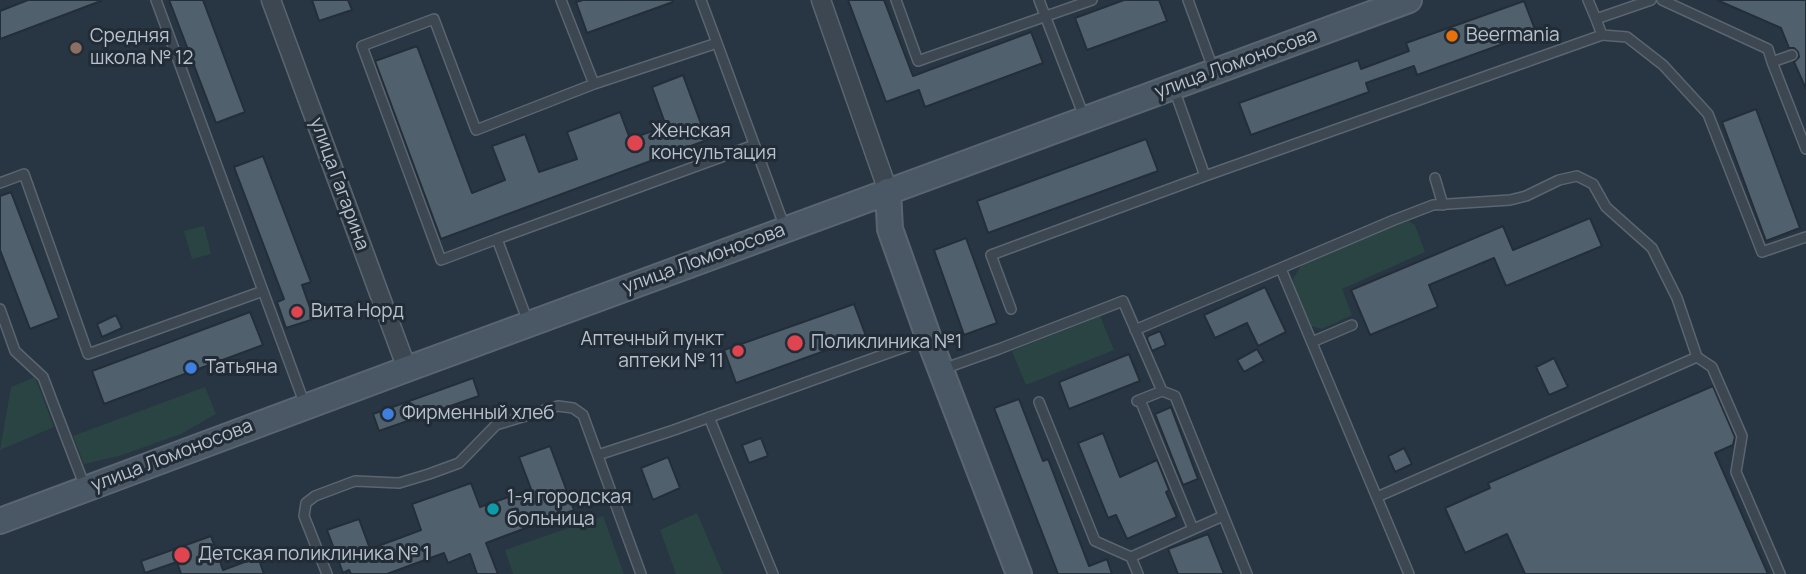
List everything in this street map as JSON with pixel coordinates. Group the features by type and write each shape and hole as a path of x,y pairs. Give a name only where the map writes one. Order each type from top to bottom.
{"main road":[{"name":"улица Ломоносова","path":"0,521 1409,0"},
{"path":"888,191 890,229 1019,574"}],"street":[{"name":"улица Гагарина","path":"271,0 407,369"},
{"path":"821,0 888,191"}],"lane":[{"path":"156,0 305,406"},
{"path":"561,0 594,84"},
{"path":"702,0 785,229"},
{"path":"896,0 918,61 1092,0"},
{"path":"1039,0 1085,120"},
{"path":"1188,0 1215,72"},
{"path":"1588,0 1602,35"},
{"path":"1596,19 1651,0"},
{"path":"1662,0 1768,49 1806,149"},
{"path":"717,43 594,84 476,130 434,19 362,46 441,260 754,145"},
{"path":"1011,309 991,255 1602,35 1627,37 1663,65 1708,114 1762,252 1806,237"},
{"path":"1772,62 1792,55"},
{"path":"1174,88 1205,176"},
{"path":"0,183 24,174 88,354 263,290"},
{"path":"1135,330 1433,205 1510,200 1527,196 1559,180 1577,176 1593,184 1606,207 1651,248 1677,298 1697,357 1712,367 1742,436 1736,472 1780,574"},
{"path":"1435,178 1443,205"},
{"path":"497,239 528,324"},
{"path":"1281,269 1409,574"},
{"path":"941,369 1123,302 1161,391"},
{"path":"0,309 15,351 43,377 86,489"},
{"path":"1312,342 1352,325"},
{"path":"598,455 929,339"},
{"path":"1377,496 1697,357"},
{"path":"1194,529 1138,401 1161,391 1175,396 1247,574"},
{"path":"1039,402 1095,541 1131,557 1138,574"},
{"path":"327,574 304,516 306,503 315,496 355,481 399,483 458,463 496,425 558,406 573,408 583,415 641,574"},
{"path":"709,416 773,574"},
{"path":"1131,557 1223,516"}],"green space":[{"path":"1407,220 1415,225 1425,252 1342,289 1352,315 1322,329 1308,325 1294,291 1293,279 1302,264"},
{"path":"204,226 211,254 192,259 184,231"},
{"path":"1100,316 1114,350 1026,385 1012,351"},
{"path":"35,377 54,427 0,450 11,387"},
{"path":"205,387 216,414 181,434 119,456 84,464 73,436"},
{"path":"697,513 723,574 676,574 660,530"},
{"path":"603,516 624,574 513,574 505,550"}],"building":[{"path":"28,0 101,1 0,39 0,11"},
{"path":"169,0 203,0 245,112 216,123"},
{"path":"312,0 348,0 352,10 319,21"},
{"path":"848,0 884,0 913,76 1031,32 1043,63 925,107 919,90 886,102"},
{"path":"1124,0 1159,0 1167,21 1087,50 1075,18"},
{"path":"1717,0 1806,0 1806,89 1794,62 1799,57 1798,52 1789,48 1781,28"},
{"path":"1524,1 1536,32 1417,75 1414,66 1366,83 1369,92 1251,135 1239,103 1358,60 1361,69 1409,51 1406,43"},
{"path":"576,2 673,2 587,33"},
{"name":"Женская консультация","path":"417,46 472,193 505,180 492,146 525,134 539,172 577,159 567,132 620,112 630,139 666,126 652,87 683,75 707,140 441,239 375,61"},
{"path":"1756,109 1800,228 1766,241 1722,122"},
{"path":"1146,139 1158,171 988,233 977,201"},
{"path":"263,156 311,282 302,285 314,319 286,328 277,302 284,299 234,167"},
{"path":"11,192 59,318 30,329 0,250 0,196"},
{"path":"1590,218 1602,246 1506,286 1494,258 1429,285 1438,307 1370,335 1351,290 1503,226 1513,250"},
{"path":"966,238 997,323 964,335 934,250"},
{"path":"1265,287 1286,332 1258,346 1247,323 1215,338 1204,315"},
{"name":"Поликлиника №1","path":"854,304 866,336 736,383 724,350"},
{"path":"250,312 263,345 104,404 92,371"},
{"path":"116,315 122,328 102,337 97,324"},
{"path":"1160,331 1166,345 1152,351 1148,336"},
{"path":"1257,349 1264,361 1244,372 1237,360"},
{"path":"1129,354 1140,381 1069,409 1059,382"},
{"path":"1554,358 1568,387 1549,395 1536,367"},
{"path":"473,378 479,396 379,431 373,414"},
{"path":"1713,386 1735,437 1733,445 1715,453 1768,574 1525,574 1507,534 1465,553 1445,508 1490,488 1488,483"},
{"path":"1019,399 1043,461 1048,459 1089,566 1107,559 1112,574 1058,574 994,408"},
{"path":"1171,407 1198,479 1183,485 1155,414"},
{"path":"1103,433 1120,477 1157,460 1169,490 1166,492 1177,517 1127,539 1116,515 1108,518 1078,443"},
{"path":"761,438 768,456 749,463 742,445"},
{"name":"1-я городская больница","path":"550,446 574,510 486,543 498,574 477,574 470,554 448,563 444,553 387,574 351,574 349,570 343,573 327,530 359,519 370,549 421,530 412,504 471,483 480,507 531,489 519,457"},
{"path":"1404,448 1412,464 1395,472 1388,456"},
{"path":"668,457 680,488 653,500 641,468"},
{"path":"1208,534 1224,574 1178,574 1168,549"},
{"name":"Детская поликлиника № 1","path":"211,536 223,570 258,557 264,574 181,574 177,562 145,573 141,561"}],"place":[{"name":"Beermania","path":"1452,36"},
{"name":"Средняя школа № 12","path":"76,48"},
{"name":"Женская консультация","path":"635,143"},
{"name":"Вита Норд","path":"297,312"},
{"name":"Поликлиника №1","path":"795,343"},
{"name":"Аптечный пункт аптеки № 11","path":"738,351"},
{"name":"Татьяна","path":"191,368"},
{"name":"Фирменный хлеб","path":"388,414"},
{"name":"1-я городская больница","path":"493,509"},
{"name":"Детская поликлиника № 1","path":"182,555"}]}
